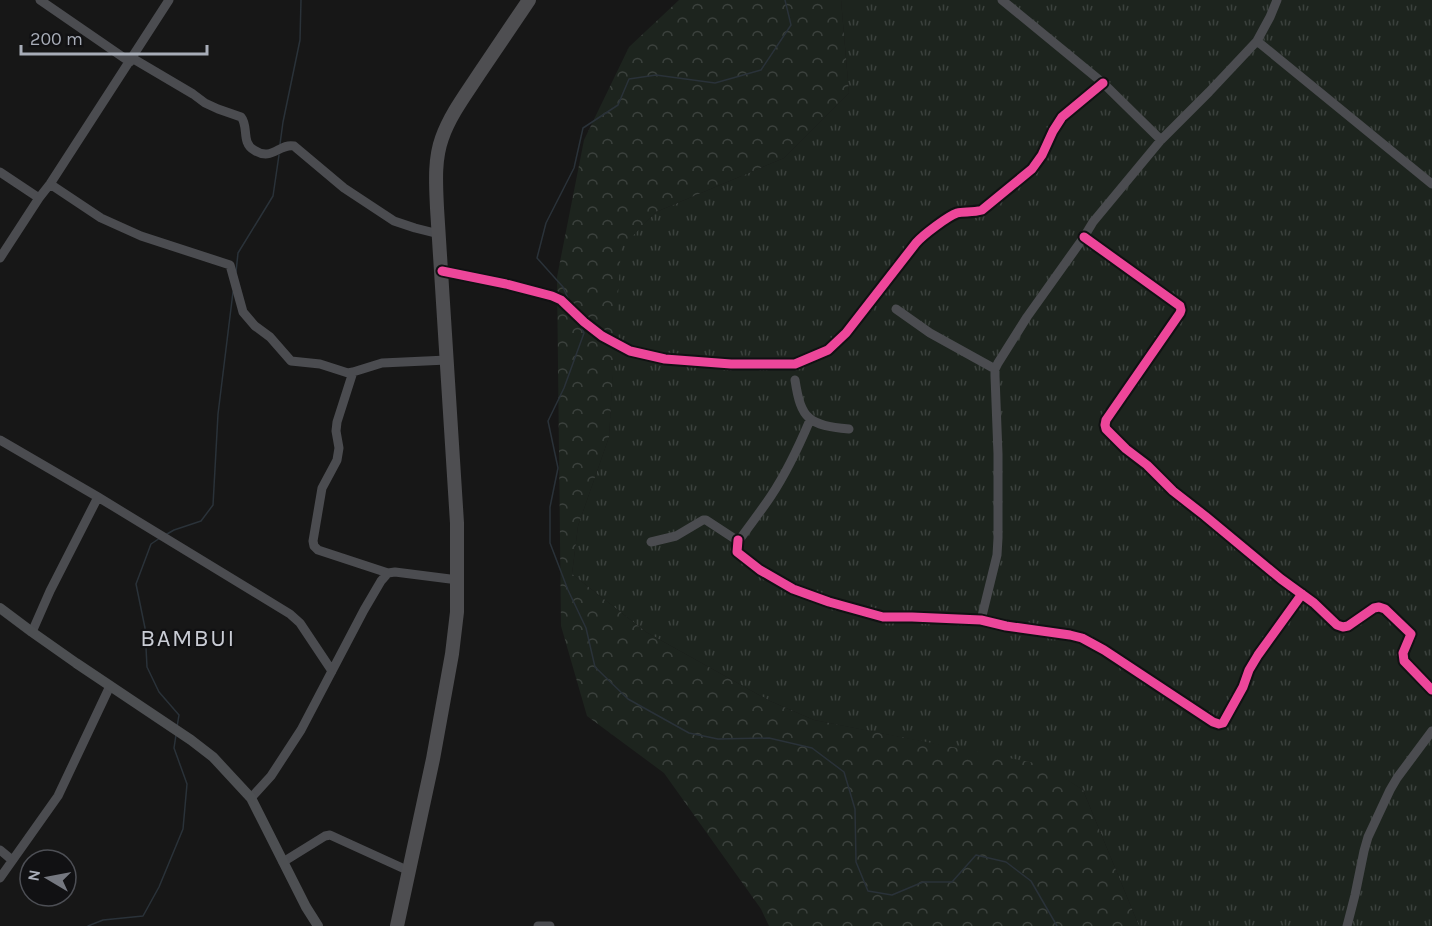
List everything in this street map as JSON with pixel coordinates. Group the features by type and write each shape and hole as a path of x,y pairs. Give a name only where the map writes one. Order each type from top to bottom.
{"highway":[{"path":"401,925 409,871 434,759 457,612 457,523 436,208 438,155 441,139 468,89 529,0"}],"main road":[{"path":"0,608 213,757 251,798 306,907 318,926"}],"street":[{"path":"40,0 79,28 131,60 211,106 241,117 245,124 246,139 252,150 264,154 275,153 285,146 294,146 344,188 394,221 439,234"},
{"path":"0,258 169,0"},
{"path":"1002,0 1103,83 1161,140"},
{"path":"981,620 997,555 998,538 995,369 1028,317 1115,194 1161,140 1257,41 1277,0"},
{"path":"1257,41 1432,184"},
{"path":"442,271 552,296 561,300 602,336 630,351 665,358 731,364 795,364 828,350 846,333 926,233 956,213 973,213 982,210 1032,169 1062,117 1103,83"},
{"path":"0,172 39,198"},
{"path":"50,184 101,218 141,236 231,266 243,312 255,327 270,337 291,361 320,364 348,373 382,363 447,360"},
{"path":"1084,237 1180,306 1181,309 1106,420 1107,429 1173,491 1314,603 1337,625 1348,626 1374,608 1385,609 1411,634 1403,653 1404,661 1432,690"},
{"path":"896,309 930,333 995,369"},
{"path":"353,372 337,423 339,448 337,460 322,488 314,546 334,556 388,573 458,580"},
{"path":"795,380 798,401 810,420 831,427 849,429"},
{"path":"810,420 792,460 770,498 738,540 737,552 760,570 793,589 829,602 883,617 981,620 1082,638 1219,724 1223,723 1227,717 1258,655 1302,594"},
{"path":"0,440 290,614 300,623 332,671"},
{"path":"32,632 50,591 98,497"},
{"path":"651,542 676,536 703,520 738,540"},
{"path":"251,798 271,776 301,730 381,581 388,573"},
{"path":"0,878 58,796 110,686"},
{"path":"1347,926 1368,837 1397,778 1432,731"},
{"path":"283,861 330,834 409,871"},
{"path":"0,850 12,860"},
{"path":"538,926 549,926"}],"green space":[{"path":"679,0 841,0 849,93 784,158 656,212 621,248 609,437 578,526 572,574 646,632 770,701 814,720 1045,765 1083,790 1139,926 769,926 761,909 664,773 587,716 561,626 557,277 584,140 629,47"},
{"path":"841,0 1432,0 1432,926 1139,926 1083,790 1045,766 814,720 770,701 646,632 572,574 578,526 609,437 620,248 656,212 784,158 849,93"}],"waterway":[{"path":"280,144 300,40 301,0"},
{"path":"570,303 563,287 537,258 546,223 574,168 583,128 618,105 629,79 656,75 715,83 761,70 791,25 785,0"},
{"path":"236,272 238,253 273,196 279,155"},
{"path":"167,534 201,521 213,505 218,414 233,292"},
{"path":"580,324 584,333 564,388 548,421 558,468 550,507 550,543 586,628 595,667 628,699 689,733 718,739 769,738 812,748 844,772 855,809 856,862 868,891 892,895 923,882 952,882 976,855 1006,862 1031,881 1057,926"},
{"path":"160,538 151,544 136,584 145,628 147,667 159,692 179,715 177,727"},
{"path":"88,926 103,920 143,916 159,887 183,829 187,784 174,748 176,735"}],"cycle path":[{"path":"442,271 552,296 561,300 602,336 630,351 665,359 731,364 795,364 828,350 846,333 924,235 957,213 982,210 1032,169 1062,117 1103,83"},
{"path":"1084,237 1180,306 1181,310 1106,420 1106,429 1173,491 1314,603 1337,625 1348,626 1374,608 1385,609 1411,634 1403,653 1404,661 1432,690"},
{"path":"738,540 737,552 760,570 793,589 829,602 883,617 981,620 1082,638 1219,724 1223,723 1258,655 1302,594"}],"district":[{"name":"BAMBUI","path":"188,638"}]}
